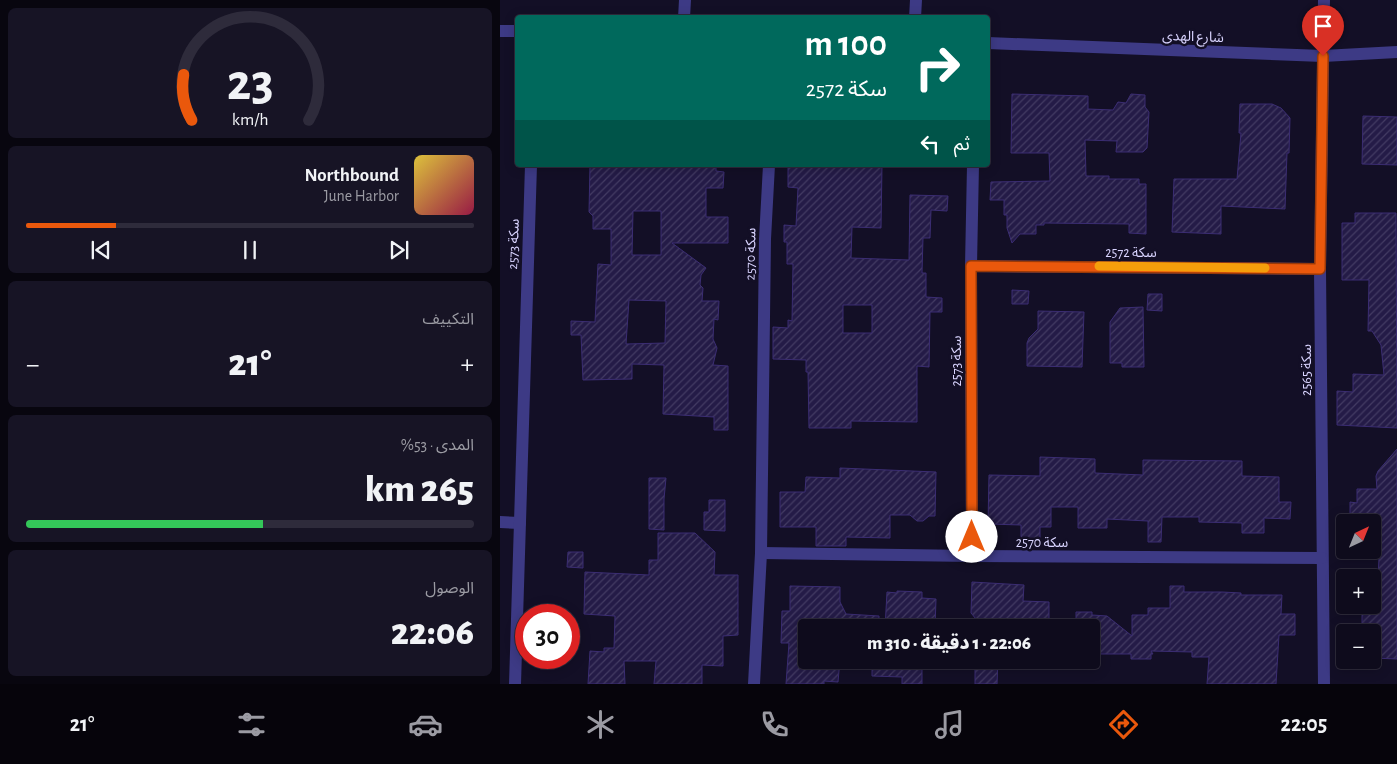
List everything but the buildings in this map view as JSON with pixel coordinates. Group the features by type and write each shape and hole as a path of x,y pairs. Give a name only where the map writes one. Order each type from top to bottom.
{"street":[{"path":"684,15 685,0"},
{"path":"915,15 916,0"},
{"name":"سكة 2565","path":"1324,0 1320,269 1324,684"},
{"path":"500,30 515,30"},
{"name":"شارع الهدى","path":"990,43 1323,56 1397,52"},
{"name":"سكة 2573","path":"515,684 531,167"},
{"name":"سكة 2570","path":"754,684 761,553 765,239 769,167"},
{"name":"سكة 2573","path":"972,556 971,266 973,167"},
{"name":"سكة 2572","path":"971,266 1320,269"},
{"path":"500,522 520,523"},
{"name":"سكة 2570","path":"761,553 1322,558"}],"slow traffic":[{"path":"1099,266 1265,268"}],"route":[{"path":"972,537 971,266 1320,269 1323,56"}]}
